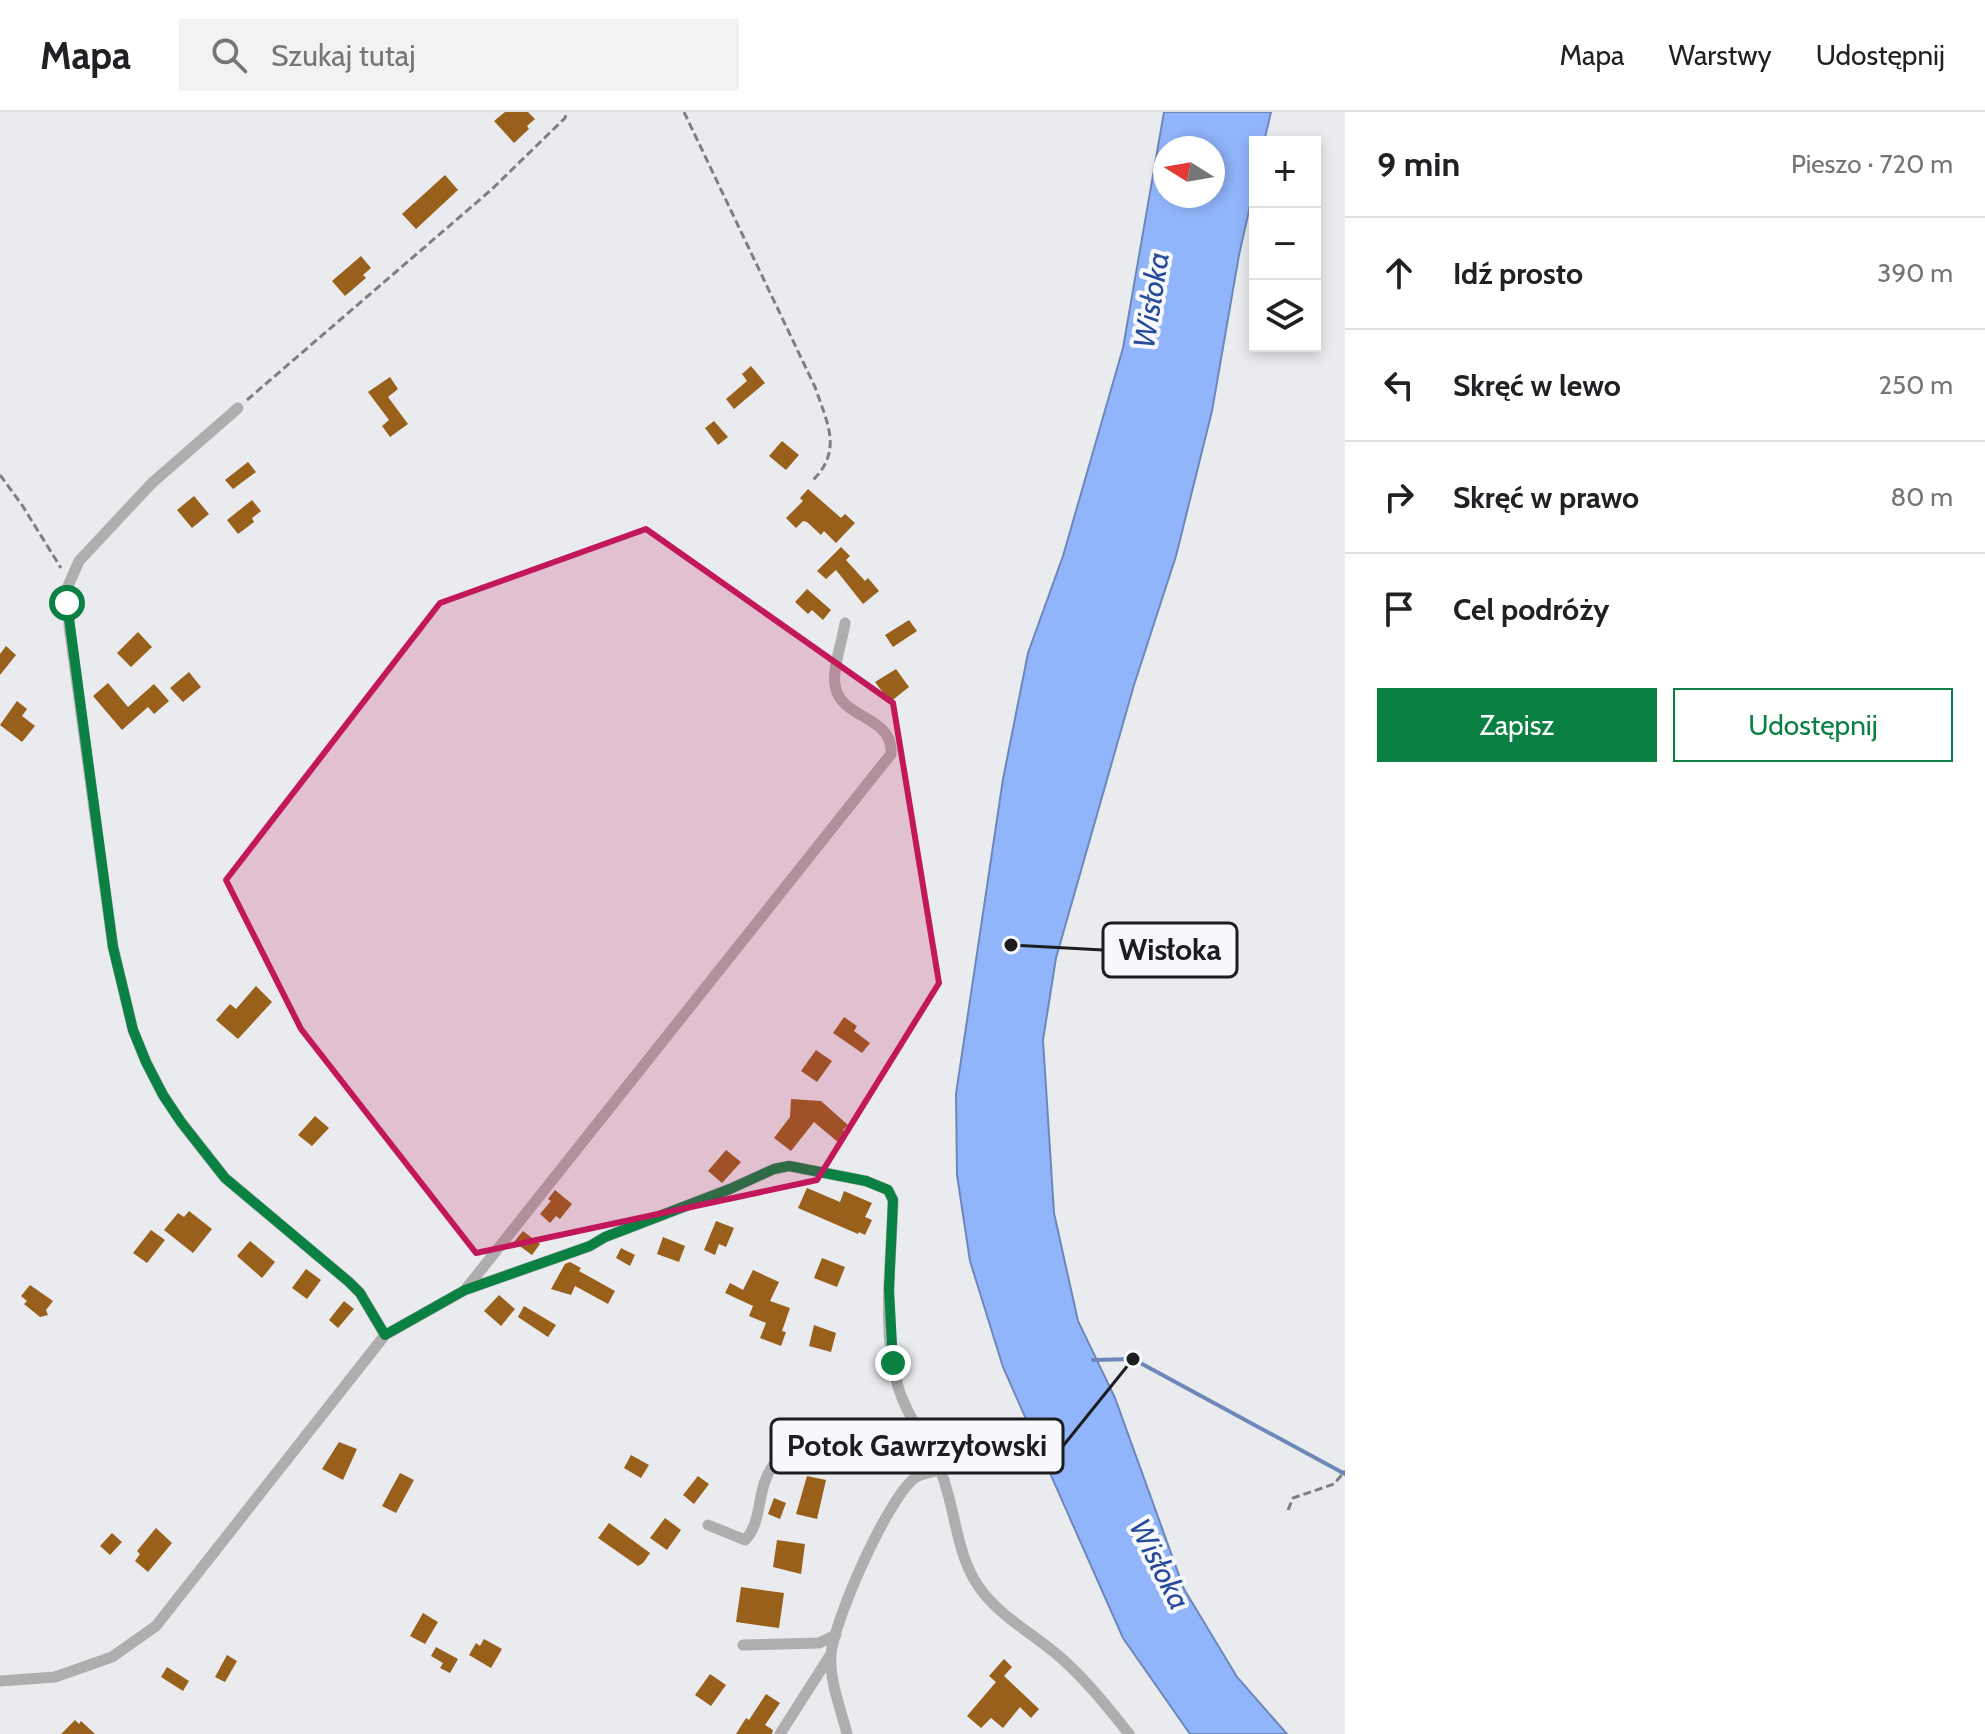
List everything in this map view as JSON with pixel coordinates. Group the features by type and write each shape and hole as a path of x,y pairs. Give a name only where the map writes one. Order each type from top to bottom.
{"street":[{"path":"238,408 132,503 79,561 68,586 69,626 113,947 133,1030 163,1095 181,1122 225,1178 360,1293 385,1335"},
{"path":"465,1290 891,754 892,742 888,733 851,709 840,698 834,683 845,623"},
{"path":"0,1681 55,1677 98,1662 112,1657 156,1626 385,1335 465,1290 590,1246 605,1237 774,1169 789,1166 881,1185 888,1190 893,1200 889,1314 897,1384 915,1428 938,1467 974,1581 1001,1612 1084,1679 1129,1734"},
{"path":"708,1525 745,1540 754,1525 765,1475 775,1463 873,1460 938,1467"},
{"path":"780,1734 831,1654 855,1582 903,1491 915,1478 938,1467"},
{"path":"743,1645 819,1643 836,1635"},
{"path":"831,1654 847,1734"}],"path":[{"path":"238,408 491,190 565,118 567,112"},
{"path":"684,112 815,387 831,444 828,461 811,482"},
{"path":"0,475 59,562 68,586"},
{"path":"1288,1510 1293,1498 1334,1484 1344,1474"}],"highlighted area":[{"path":"646,529 893,703 939,983 817,1180 476,1253 301,1029 226,880 440,603"}],"water":[{"path":"1164,112 1271,112 1265,136 1249,136 1249,211 1212,411 1176,556 1134,685 1056,958 1043,1040 1054,1213 1078,1321 1115,1398 1184,1589 1237,1677 1287,1734 1190,1734 1123,1638 1003,1367 970,1261 957,1175 956,1094 1003,779 1028,653 1063,556 1123,348 1153,175 1153,208 1225,208 1225,136 1160,136"}],"building":[{"path":"505,112 528,112 535,119 514,143 494,121"},
{"path":"445,175 458,190 416,229 402,214"},
{"path":"361,256 371,268 363,275 366,278 345,296 332,281"},
{"path":"751,366 765,383 734,409 726,399 747,381 742,374"},
{"path":"390,377 398,389 388,397 408,424 390,437 382,426 389,420 368,392"},
{"path":"714,421 728,437 718,445 705,428"},
{"path":"782,441 799,455 786,470 769,456"},
{"path":"248,462 256,472 233,489 225,480"},
{"path":"808,489 841,518 845,514 855,523 836,543 824,531 821,535 807,522 803,521 796,528 786,518 803,501 800,498"},
{"path":"194,496 209,514 192,528 177,510"},
{"path":"252,500 261,511 252,518 254,522 238,534 227,520"},
{"path":"841,547 850,556 846,560 879,591 863,604 836,570 826,579 817,571"},
{"path":"807,589 831,610 823,620 812,610 808,614 795,602"},
{"path":"909,620 917,631 893,647 885,635"},
{"path":"138,632 152,647 131,667 117,653"},
{"path":"6,646 16,655 0,675 0,654"},
{"path":"896,669 909,687 890,702 875,682"},
{"path":"189,672 201,687 183,702 170,688"},
{"path":"108,683 128,707 154,684 169,701 154,714 148,707 122,730 93,696"},
{"path":"17,701 27,709 22,716 35,726 22,742 0,725"},
{"path":"256,986 272,1002 238,1039 216,1020 230,1004 236,1009"},
{"path":"844,1017 857,1026 854,1031 870,1043 862,1053 833,1033"},
{"path":"816,1050 832,1061 817,1082 801,1071"},
{"path":"791,1099 821,1101 848,1125 843,1130 847,1134 839,1143 814,1122 791,1151 774,1138 790,1117"},
{"path":"315,1116 329,1128 312,1146 298,1135"},
{"path":"726,1150 741,1162 722,1183 708,1171"},
{"path":"807,1188 840,1202 844,1191 872,1203 865,1217 872,1220 865,1235 798,1208"},
{"path":"555,1190 572,1204 560,1219 556,1216 550,1223 540,1214 551,1201 548,1199"},
{"path":"189,1211 212,1229 193,1253 164,1230 178,1213 184,1217"},
{"path":"716,1221 734,1228 726,1247 719,1244 715,1255 704,1250"},
{"path":"151,1230 165,1240 147,1263 133,1253"},
{"path":"523,1231 540,1244 532,1255 514,1242"},
{"path":"663,1237 685,1246 679,1262 657,1254"},
{"path":"250,1241 275,1262 262,1278 237,1256"},
{"path":"621,1248 635,1255 630,1266 616,1258"},
{"path":"822,1258 845,1267 837,1287 814,1278"},
{"path":"570,1262 581,1268 579,1271 615,1291 608,1304 575,1286 571,1295 551,1289 565,1264"},
{"path":"306,1269 321,1280 307,1299 292,1288"},
{"path":"753,1270 779,1282 770,1301 790,1308 782,1331 786,1332 781,1346 760,1338 766,1323 749,1316 753,1306 725,1293 730,1283 743,1290"},
{"path":"30,1285 53,1301 46,1310 48,1315 40,1317 24,1304 27,1301 21,1296"},
{"path":"499,1295 515,1309 501,1326 484,1311"},
{"path":"344,1301 354,1309 338,1328 329,1320"},
{"path":"524,1306 556,1325 548,1337 518,1317"},
{"path":"814,1325 836,1333 831,1352 809,1346"},
{"path":"339,1442 357,1449 343,1480 322,1469"},
{"path":"631,1455 649,1465 641,1478 624,1468"},
{"path":"400,1473 414,1480 396,1513 382,1506"},
{"path":"698,1476 709,1484 694,1504 683,1495"},
{"path":"807,1476 826,1480 817,1519 796,1514"},
{"path":"774,1498 786,1503 780,1519 768,1514"},
{"path":"665,1518 681,1530 667,1550 650,1538"},
{"path":"609,1523 650,1553 643,1563 638,1566 598,1538"},
{"path":"156,1528 172,1543 148,1572 135,1561 140,1554 137,1551"},
{"path":"112,1533 122,1542 110,1555 100,1546"},
{"path":"777,1540 805,1544 801,1574 773,1567"},
{"path":"741,1587 784,1593 779,1628 736,1622"},
{"path":"423,1613 438,1622 425,1644 410,1636"},
{"path":"484,1639 502,1649 491,1668 469,1655 476,1643 480,1646"},
{"path":"436,1647 458,1659 450,1673 440,1668 443,1663 431,1656"},
{"path":"227,1655 237,1661 225,1682 215,1677"},
{"path":"1004,1659 1012,1667 1004,1676 1039,1709 1031,1718 1020,1707 1003,1728 991,1718 981,1728 967,1716 996,1682 989,1676"},
{"path":"167,1667 189,1681 183,1691 161,1677"},
{"path":"710,1674 726,1685 711,1706 695,1695"},
{"path":"766,1694 780,1703 765,1725 773,1730 772,1734 736,1734 746,1718 749,1720"},
{"path":"75,1720 79,1724 81,1721 95,1734 61,1734"}],"waterway":[{"path":"1093,1360 1133,1359 1345,1474"}],"place":[{"name":"Wisłoka","path":"1011,945"},
{"name":"Potok Gawrzyłowski","path":"1133,1359"}],"route":[{"path":"67,603 113,947 133,1030 146,1062 181,1122 225,1178 349,1282 360,1293 385,1335 465,1290 590,1246 605,1237 774,1169 789,1166 866,1181 888,1190 893,1200 889,1289 893,1363"}]}
